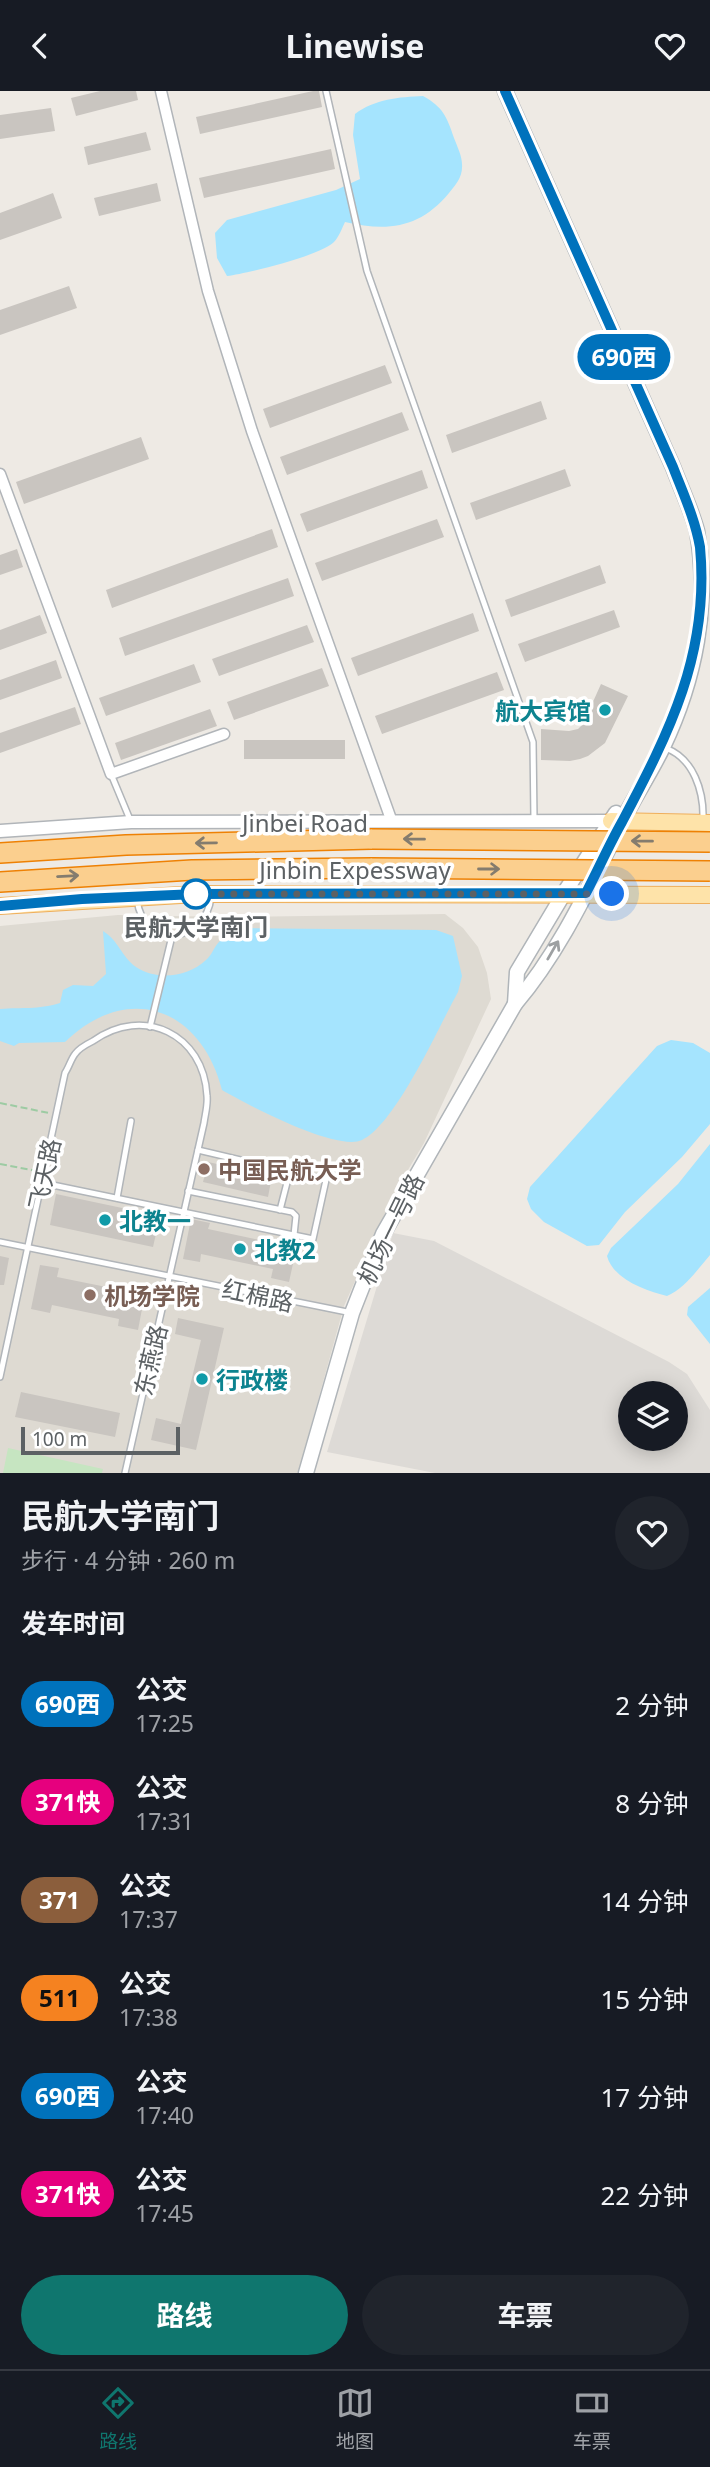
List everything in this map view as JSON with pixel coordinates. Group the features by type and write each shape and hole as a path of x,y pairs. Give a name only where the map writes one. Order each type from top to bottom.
{"highway":[{"name":"Jinbin Expessway","path":"0,853 126,845 372,839 710,842"},
{"name":"Jinbin Expessway","path":"0,882 192,870 372,868 710,871"}],"main road":[{"path":"502,91 670,471 690,527 699,581 697,629 688,674 661,746 616,821 707,823"},
{"name":"机场一号路","path":"515,1004 517,972 564,892 616,821"},
{"name":"机场一号路","path":"306,1473 352,1313 383,1234 515,1004 536,979 586,893 616,821"},
{"path":"0,899 192,889 710,895"},
{"path":"0,906 212,894 564,892"}],"street":[{"path":"161,91 208,291 252,431 392,822"},
{"path":"0,474 2,486 111,774 224,734"},
{"name":"Jinbei Road","path":"0,831 131,822 616,821"}],"lane":[{"path":"326,91 367,271 533,742 534,822"},
{"path":"661,746 674,751 686,762 695,776 707,823"},
{"path":"111,774 131,822"},
{"path":"136,897 146,925 155,932 172,936 197,927 205,918 212,894"},
{"path":"150,1027 172,936"},
{"name":"飞天路","path":"0,1377 65,1073 76,1052 105,1032 128,1024 150,1027"},
{"name":"东燕路","path":"125,1473 208,1097 202,1071 188,1047 170,1032 150,1027"},
{"path":"117,1198 131,1121"},
{"path":"43,1183 313,1239 326,1179 198,1150"},
{"path":"280,1210 289,1171"},
{"path":"188,1191 292,1212 296,1216 294,1235"},
{"name":"红棉路","path":"0,1242 352,1313"}],"path":[{"path":"0,1103 57,1115"},
{"path":"0,1164 44,1173"}],"shaded area":[{"name":"中国民航大学","path":"445,914 463,928 478,947 487,973 491,999 424,1143 393,1195 344,1306 298,1473 0,1473 0,926 118,915 228,917"},
{"path":"393,1233 434,1241 669,1362 687,1374 710,1410 710,1473 435,1473 327,1452"}],"green space":[{"path":"8,1448 103,1469 102,1473 3,1473"}],"water":[{"path":"423,96 443,113 462,161 458,180 438,205 427,214 402,224 375,227 345,222 334,242 314,253 227,276 217,258 215,233 227,220 336,190 360,179 353,135 355,114 379,102"},
{"path":"236,928 436,930 453,936 462,976 458,992 402,1095 389,1115 362,1140 350,1142 313,1133 222,1090 212,1062 197,1039 180,1023 159,1012 137,1009 113,1012 89,1023 65,1042 19,1043 14,1046 0,1041 0,1009 60,1003 63,990 73,985 93,986 106,974 103,931 136,967 153,974 172,975 199,966 219,942"},
{"path":"671,1040 693,1043 710,1053 710,1124 682,1157 625,1212 599,1245 587,1246 544,1222 531,1209 527,1199 530,1187 657,1046"},
{"path":"710,1144 710,1255 685,1283 667,1296 631,1283 610,1264 607,1256 611,1248 678,1184"},
{"path":"710,1288 710,1344 687,1315 688,1307"}],"building":[{"path":"100,91 136,91 138,100 76,116 71,98"},
{"path":"319,91 322,107 200,134 196,117"},
{"path":"51,108 55,131 0,139 0,115"},
{"path":"146,132 151,150 88,165 84,147"},
{"path":"331,149 335,169 204,198 199,178"},
{"path":"157,183 161,201 99,216 94,198"},
{"path":"53,193 62,218 0,240 0,213"},
{"path":"69,286 77,308 0,335 0,310"},
{"path":"385,365 392,383 270,428 263,409"},
{"path":"541,401 547,419 452,453 446,435"},
{"path":"402,412 409,430 287,475 280,457"},
{"path":"141,437 149,459 24,504 16,482"},
{"path":"565,469 571,486 476,520 470,503"},
{"path":"422,470 428,488 307,532 300,514"},
{"path":"437,519 444,537 322,581 315,563"},
{"path":"272,529 278,547 112,608 106,590"},
{"path":"17,549 23,567 0,575 0,555"},
{"path":"600,565 606,583 511,617 505,600"},
{"path":"288,578 294,596 125,656 119,638"},
{"path":"614,610 620,627 525,662 518,644"},
{"path":"473,613 479,631 358,676 351,658"},
{"path":"40,615 47,633 0,650 0,630"},
{"path":"307,625 314,642 219,676 212,659"},
{"path":"56,660 62,678 0,700 0,680"},
{"path":"194,664 201,682 106,716 99,698"},
{"path":"322,668 329,686 234,720 227,702"},
{"path":"497,672 504,690 382,734 375,716"},
{"name":"航大宾馆","path":"601,684 628,696 605,743 580,759 541,760 541,729 578,729 583,724"},
{"path":"75,707 81,724 0,753 0,733"},
{"path":"210,709 217,726 121,760 115,743"},
{"path":"244,740 345,740 345,759 244,759"},
{"path":"208,1162 272,1176 268,1197 203,1182"},
{"name":"北教一","path":"56,1194 160,1216 153,1247 50,1225"},
{"name":"北教2","path":"191,1219 210,1223 208,1229 278,1244 280,1238 298,1241 289,1282 271,1278 273,1269 201,1254 200,1262 183,1259"},
{"path":"0,1256 9,1258 4,1285 0,1285"},
{"path":"40,1265 59,1268 57,1277 126,1291 128,1284 146,1288 138,1330 118,1326 119,1319 52,1305 50,1313 31,1309"},
{"name":"行政楼","path":"178,1318 224,1328 196,1450 151,1440 156,1418 181,1424 201,1340 175,1334"},
{"path":"21,1392 120,1413 115,1437 15,1417"}],"bus line":[{"name":"690西","path":"0,906 197,894 586,893 676,719 698,653 704,582 700,545 686,499 505,91"}],"place":[{"name":"航大宾馆","path":"605,710"},
{"name":"民航大学南门","path":"196,894"},
{"name":"中国民航大学","path":"204,1169"},
{"name":"北教一","path":"105,1220"},
{"name":"北教2","path":"240,1249"},
{"name":"机场学院","path":"90,1295"},
{"name":"行政楼","path":"202,1379"}],"route":[{"path":"196,894 612,894"}]}
